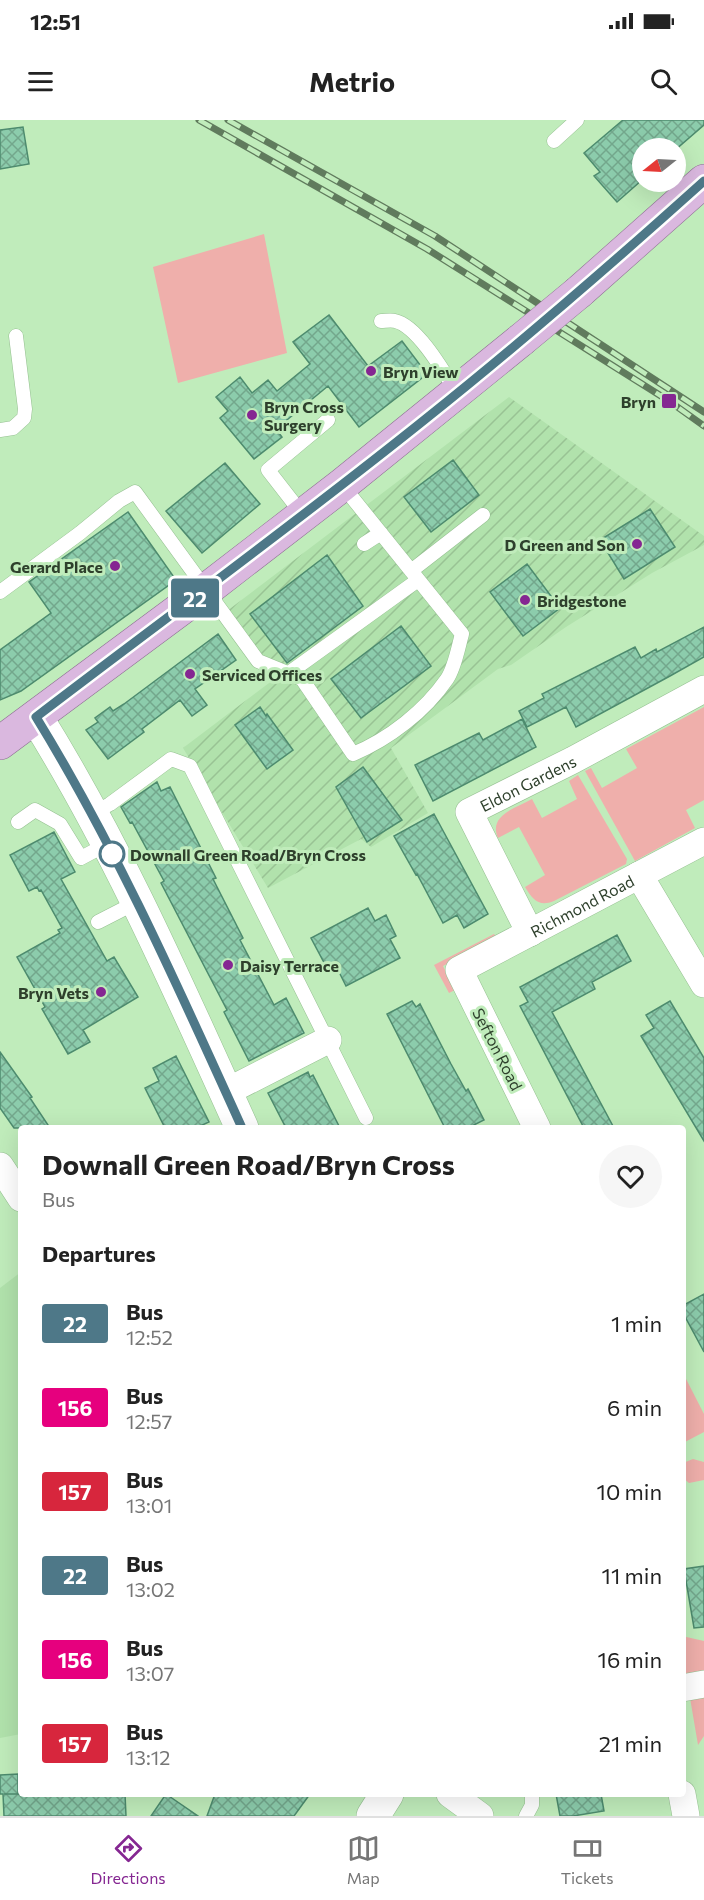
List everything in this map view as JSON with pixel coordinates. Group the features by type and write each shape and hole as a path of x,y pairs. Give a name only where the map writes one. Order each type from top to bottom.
{"main road":[{"path":"0,743 206,590 342,485 579,292 704,181"},
{"path":"36,717 61,757 137,902 226,1092 238,1125"},
{"path":"373,1816 385,1797"}],"street":[{"name":"Eldon Gardens","path":"530,933 469,812 704,689"},
{"name":"Richmond Road","path":"459,970 704,841"},
{"path":"639,875 704,984"},
{"name":"Sefton Road","path":"459,970 536,1125"},
{"path":"226,1092 328,1040"},
{"path":"0,1166 18,1193"},
{"path":"686,1687 704,1684"},
{"path":"454,1797 480,1816"},
{"path":"683,1797 686,1816"}],"lane":[{"path":"554,141 577,120"},
{"path":"381,321 395,321 407,327 426,348 457,393"},
{"path":"0,430 13,428 24,418 25,409 16,336"},
{"path":"303,515 268,470 328,420"},
{"path":"0,592 138,489 206,590 258,661 302,679 353,754 378,743 424,706 449,677 462,634 342,485"},
{"path":"289,673 415,575 483,515"},
{"path":"364,544 381,533"},
{"path":"92,814 110,804 171,759 190,766 366,1118"},
{"path":"18,822 35,810 60,824 81,858 107,844"},
{"path":"98,922 137,902"},
{"path":"526,1816 532,1805 532,1797"}],"shaded area":[{"path":"264,234 287,353 178,383 153,267"},
{"path":"509,397 704,536 704,545 652,573 511,665 498,669 391,748 428,813 371,847 361,839 268,888 183,748 277,677 227,611"},
{"path":"704,707 704,800 686,810 695,828 635,861 585,771 591,768 602,788 637,768 626,749"},
{"path":"578,775 627,859 626,864 554,901 540,903 525,887 545,875 519,827 498,838 497,823 505,813 532,799 542,818 577,799 569,781"},
{"path":"494,934 497,938 443,966 455,990 449,993 434,965"},
{"path":"18,1274 18,1735 0,1738 0,1288"},
{"path":"686,1379 704,1414 704,1432 686,1441"},
{"path":"693,1459 704,1462 704,1480 689,1483 686,1480 686,1462"},
{"path":"686,1637 704,1641 704,1676 688,1679"},
{"path":"704,1695 704,1736 698,1745 690,1698"}],"building":[{"path":"623,120 704,120 704,125 686,141 686,138 632,138 632,189 617,202 594,176 600,172 584,153"},
{"path":"23,127 29,164 0,169 0,130"},
{"path":"329,315 368,366 402,341 427,374 359,427 328,386 276,429 282,437 254,459 220,418 228,411 216,397 240,377 252,393 268,380 277,391 310,364 293,342"},
{"path":"453,460 479,495 431,532 404,497"},
{"path":"225,463 260,504 202,553 166,511"},
{"name":"D Green and Son","path":"650,509 675,547 624,579 600,540"},
{"path":"128,512 176,580 21,691 0,700 0,650 51,613 29,582"},
{"path":"327,555 363,606 287,663 250,614"},
{"name":"Bridgestone","path":"527,564 560,608 523,636 490,592"},
{"path":"401,626 431,666 361,718 331,679"},
{"path":"704,627 704,657 576,727 566,707 527,727 519,711 544,698 542,694 635,647 641,658"},
{"path":"218,634 236,660 195,689 207,705 192,716 180,700 142,729 144,732 108,759 86,730 98,722 95,718 110,707 113,711 124,704"},
{"path":"260,707 293,750 267,769 235,725"},
{"path":"522,719 536,747 433,801 415,765 479,733 483,740"},
{"path":"363,767 402,820 367,842 336,787"},
{"path":"157,782 161,791 170,787 216,878 213,879 243,938 240,940 274,1005 286,998 304,1033 249,1061 224,1012 227,1010 161,883 164,881 132,822 130,823 121,807"},
{"path":"434,814 488,914 464,928 457,915 443,923 394,836"},
{"path":"54,832 75,872 61,879 107,961 114,957 138,997 83,1030 90,1042 68,1054 42,1009 45,1007 17,957 60,933 58,930 62,928 41,890 39,891 37,887 29,891 10,855"},
{"path":"368,908 375,921 386,915 396,936 390,939 400,958 346,986 337,968 329,972 311,938"},
{"path":"617,935 631,961 592,982 595,989 552,1012 612,1125 582,1125 520,1006 528,1002 520,987"},
{"path":"412,1001 416,1007 420,1004 451,1064 466,1091 468,1089 484,1120 474,1125 443,1125 387,1014"},
{"path":"670,1001 704,1058 704,1141 641,1036 654,1028 646,1015"},
{"path":"0,1052 32,1097 30,1098 48,1125 18,1125 18,1128 14,1128 0,1108"},
{"path":"176,1056 209,1122 202,1125 164,1125 145,1088 159,1081 153,1068"},
{"path":"308,1072 310,1077 313,1075 338,1125 284,1125 268,1093"},
{"path":"704,1294 704,1352 686,1318 686,1304"},
{"path":"704,1566 704,1627 694,1628 686,1569"},
{"path":"18,1774 18,1797 125,1797 126,1816 4,1816 3,1794 0,1794 0,1775"},
{"path":"164,1797 170,1797 198,1816 151,1816"},
{"path":"214,1797 308,1797 294,1816 207,1816"},
{"path":"557,1797 602,1797 604,1811 560,1816"}],"railway":[{"path":"199,120 427,249 669,401 704,426"},
{"path":"228,120 435,236 704,412"}],"bus line":[{"name":"22","path":"241,1125 137,902 61,757 36,717 206,590 429,417 596,279 704,181"}],"place":[{"name":"Bryn View","path":"371,371"},
{"name":"Bryn","path":"669,401"},
{"name":"Bryn Cross Surgery","path":"252,415"},
{"name":"D Green and Son","path":"637,544"},
{"name":"Gerard Place","path":"115,566"},
{"name":"Bridgestone","path":"525,600"},
{"name":"Serviced Offices","path":"190,674"},
{"name":"Downall Green Road/Bryn Cross","path":"112,854"},
{"name":"Daisy Terrace","path":"228,965"},
{"name":"Bryn Vets","path":"101,992"}]}
